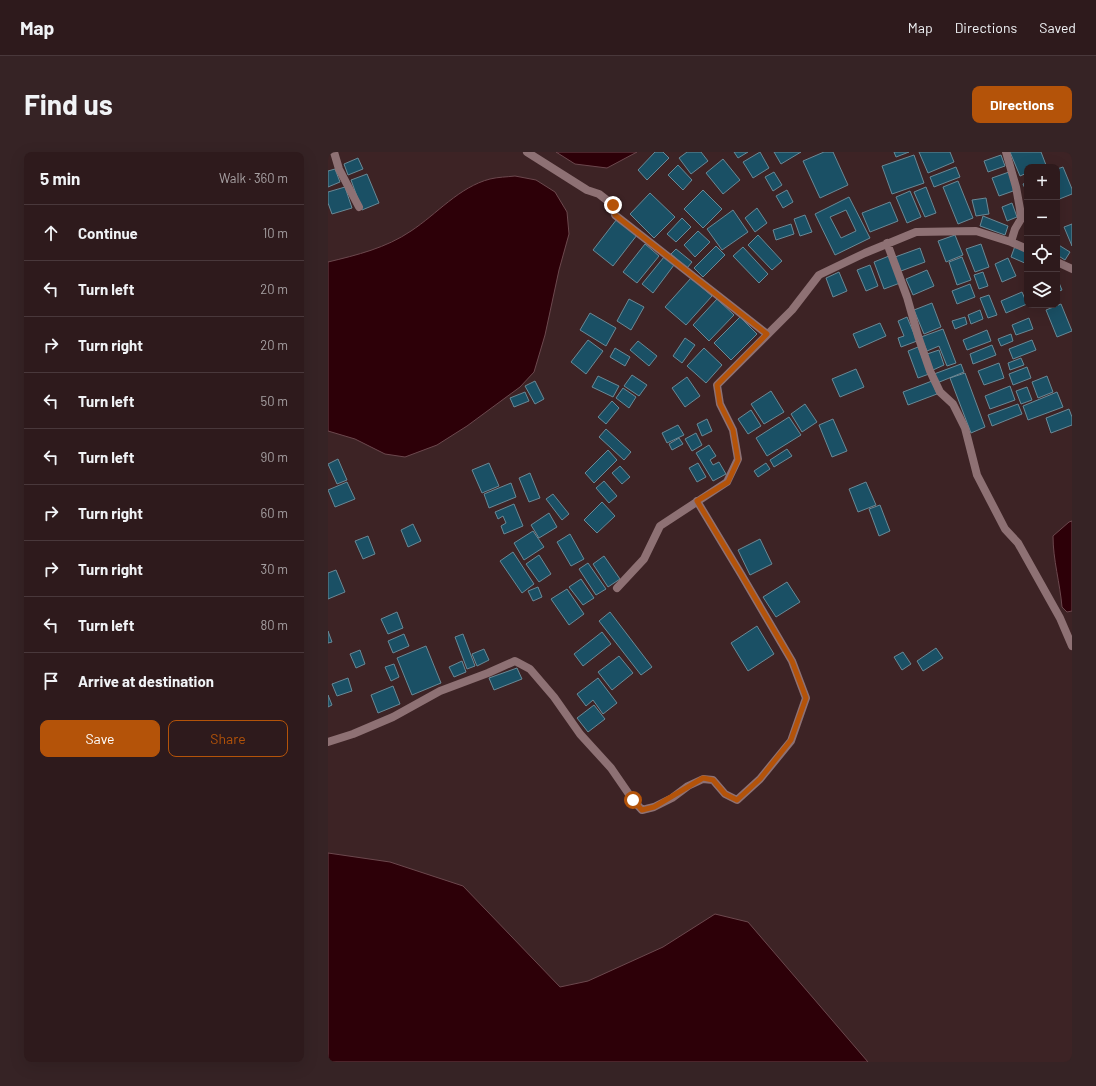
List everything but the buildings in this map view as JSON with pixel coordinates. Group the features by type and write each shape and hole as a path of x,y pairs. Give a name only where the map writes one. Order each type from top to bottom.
{"street":[{"path":"334,152 339,169 359,207"},
{"path":"527,152 587,190 599,194 613,205 615,215 767,334"},
{"path":"1006,152 1016,187 1021,219 1015,229 1011,242"},
{"path":"617,588 644,559 660,526 728,482 738,460 733,430 720,404 717,385 792,310 818,275 887,243 916,232 976,231 1024,248"},
{"path":"887,243 907,297 930,371 940,392 953,404 965,428 977,475 1005,529 1018,543 1060,618 1072,646"},
{"path":"1060,263 1072,269"},
{"path":"328,742 353,734 393,717 440,690 488,673 515,661 530,669 554,697 580,734 611,768 633,800 642,810 654,807 703,778 713,780 725,794 737,800 760,779 791,740 806,698 792,661 697,501"}],"shaded area":[{"path":"556,152 637,152 607,168 575,164"},
{"path":"515,176 536,180 555,192 567,212 569,234 559,270 545,335 534,372 520,387 467,426 437,445 405,457 385,454 355,439 328,431 328,262 350,257 392,242 421,224 458,194 468,188 493,178"},
{"path":"1072,521 1072,611 1067,612 1062,607 1054,554 1053,536"},
{"path":"328,853 390,862 463,886 560,987 588,981 663,947 715,914 748,922 868,1062 328,1062"}],"route":[{"path":"613,205 615,215 767,334 717,385 720,404 733,430 738,460 728,482 697,501 792,661 806,698 791,740 760,779 737,800 725,794 713,780 703,778 688,786 672,798 654,807 642,810 633,800"}]}
